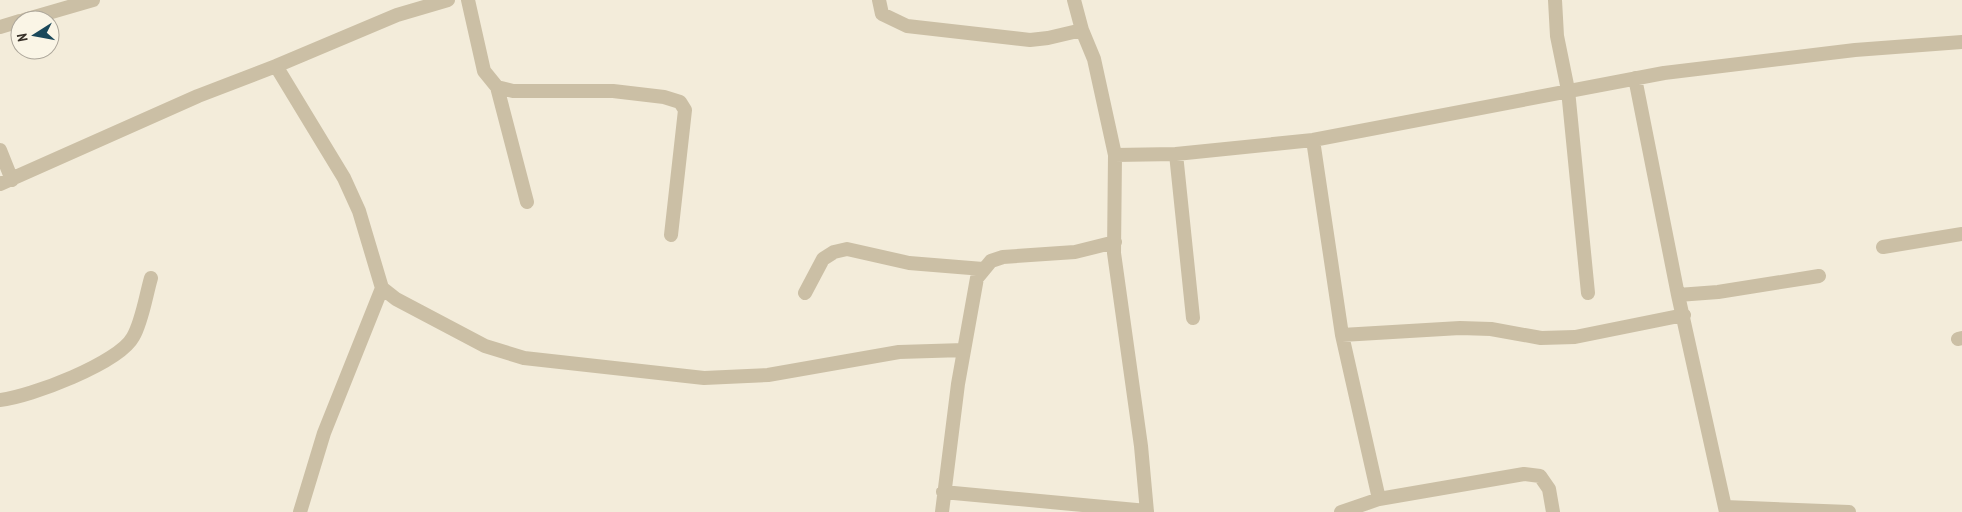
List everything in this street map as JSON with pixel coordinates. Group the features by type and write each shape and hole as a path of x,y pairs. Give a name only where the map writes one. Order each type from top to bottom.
{"street":[{"path":"58,10 93,0"},
{"path":"0,150 6,182 198,96 276,66 397,15 448,0"},
{"path":"468,0 484,71 496,87 527,202"},
{"path":"879,0 882,14 915,27 1030,40 1082,30"},
{"path":"944,492 1147,512 1115,242 1115,155 1094,59 1082,30 1074,0"},
{"path":"1555,0 1557,36 1568,90 1588,293"},
{"path":"1115,155 1176,154 1313,140 1635,78 1855,50 1962,42"},
{"path":"276,66 344,178 359,211 382,288 396,299 502,353 524,358 704,378 768,375 899,352 964,350"},
{"path":"1635,78 1678,295 1726,509 1849,512"},
{"path":"496,87 513,91 613,91 664,97 680,102 685,110 671,235"},
{"path":"1313,140 1342,335 1379,499"},
{"path":"1176,154 1193,318"},
{"path":"1883,247 1962,234"},
{"path":"942,512 974,287 983,269 991,261 1003,257 1074,252 1115,242"},
{"path":"805,293 823,259 834,252 847,250 910,263 983,269"},
{"path":"1678,295 1718,292 1819,276"},
{"path":"0,400 11,399 44,388 108,361 121,352 134,337 151,278"},
{"path":"300,512 324,433 382,288"},
{"path":"1342,335 1460,328 1491,329 1541,338 1575,337 1684,315"},
{"path":"1341,512 1364,507 1379,499 1524,474 1540,476 1549,489 1553,512"}]}
